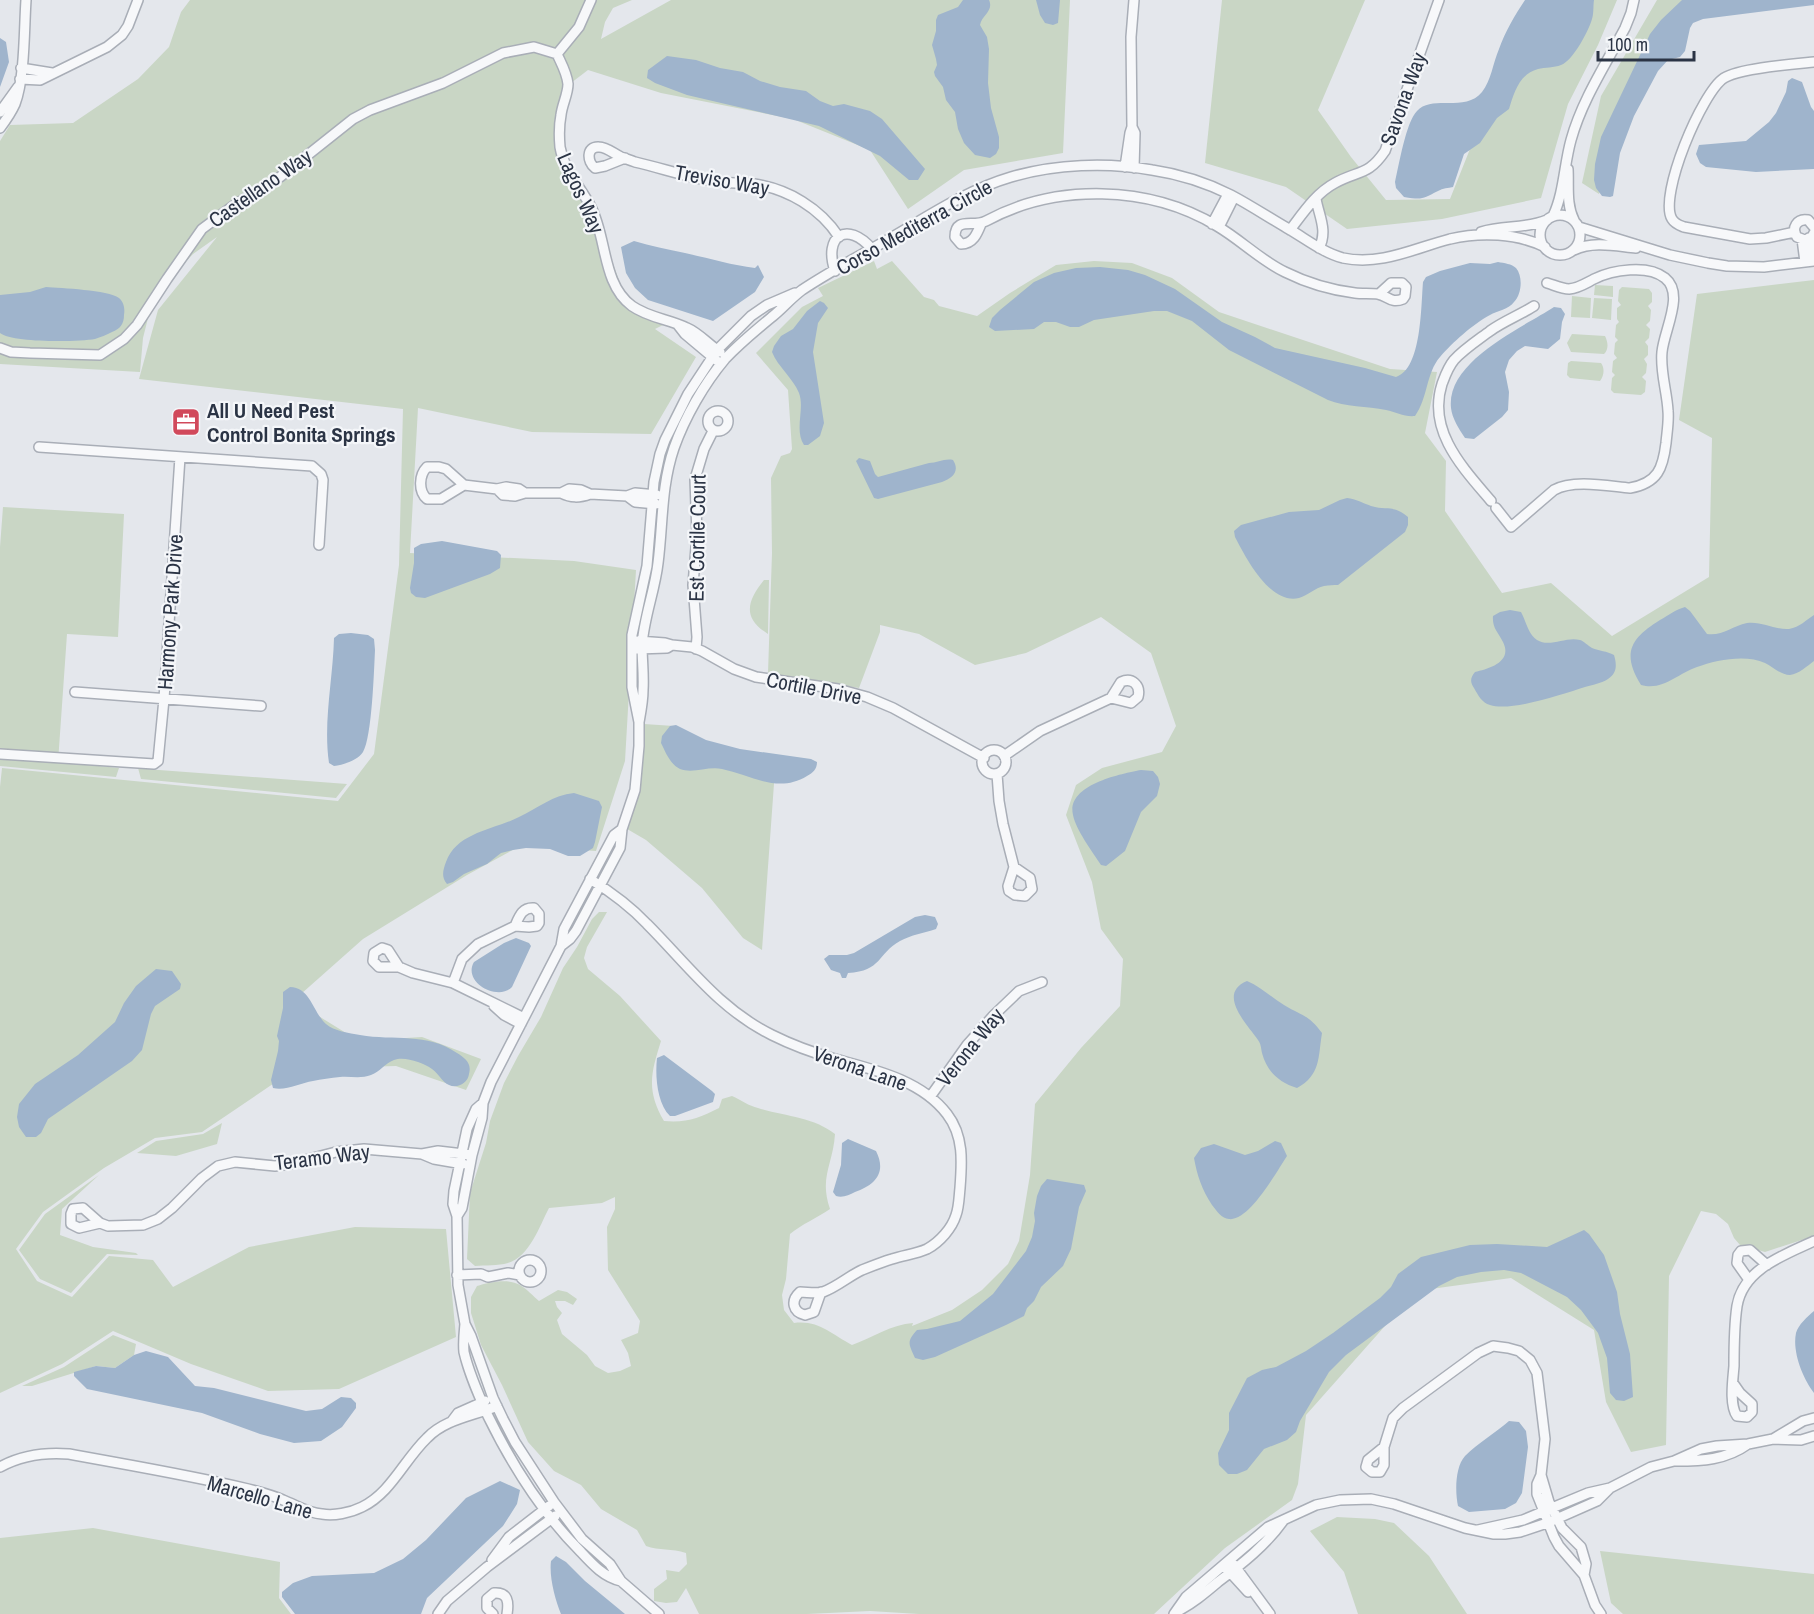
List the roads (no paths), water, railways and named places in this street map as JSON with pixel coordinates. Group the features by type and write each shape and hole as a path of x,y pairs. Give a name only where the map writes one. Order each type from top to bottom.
{"street":[{"path":"0,128 14,107 21,68 26,0"},
{"path":"19,82 40,80 107,48 128,26 138,0"},
{"path":"557,54 579,27 591,0"},
{"path":"1129,167 1136,133 1132,127 1131,37 1134,0"},
{"name":"Savona Way","path":"1290,230 1307,207 1323,191 1335,182 1366,171 1385,151 1439,0"},
{"path":"1628,0 1628,21"},
{"path":"1545,247 1541,230 1550,218 1559,198 1570,141 1580,112 1628,21 1634,0"},
{"name":"Castellano Way","path":"0,348 11,352 100,355 124,339 137,325 202,229 280,177 352,119 443,83 503,53 534,47 557,54"},
{"name":"Lagos Way","path":"557,54 568,83 559,138 562,159 572,180 591,207 615,285 630,305 653,317 688,328 724,361"},
{"path":"1805,236 1750,239 1683,226 1676,224 1672,219 1669,204 1679,157 1687,137 1716,86 1723,78 1738,72 1814,62"},
{"path":"21,68 52,73"},
{"path":"0,112 19,82"},
{"path":"1568,154 1570,212 1577,224 1580,239 1574,250"},
{"name":"Treviso Way","path":"625,158 711,181 752,184 786,193 823,217 839,237"},
{"name":"Corso Mediterra Circle","path":"561,946 576,931 620,848 622,830 632,802 637,775 643,691 642,645 658,563 667,472 676,444 701,395 711,377 724,361 756,329 801,291 952,203 988,184 1012,176 1059,168 1129,167 1185,177 1231,195 1319,248 1342,258 1362,260 1399,255 1452,239 1504,227 1533,225 1565,215 1577,224 1682,258 1727,266 1764,267 1811,261"},
{"path":"981,224 999,214 1044,199 1072,194 1130,196 1165,204 1216,226 1284,272 1329,288 1354,293 1379,294"},
{"path":"1216,226 1231,195"},
{"path":"1316,199 1323,232 1319,248"},
{"path":"1811,261 1805,236 1796,224 1802,220 1808,220 1814,227"},
{"path":"835,271 831,249 839,237 852,234 862,239 872,249"},
{"name":"Corso Mediterra Circle","path":"1473,235 1519,238 1535,242 1550,252 1562,255 1582,246 1596,245 1656,250"},
{"path":"1534,306 1492,330 1453,361 1439,392 1438,412 1446,440 1459,463 1511,527 1560,486 1573,484 1637,487 1652,480 1664,461 1668,409 1662,351 1675,298 1670,283 1660,275 1634,270 1610,273 1569,289 1547,283"},
{"name":"Corso Mediterra Circle","path":"639,722 632,687 633,628 647,566 656,469 665,440 688,394 715,353 751,316 779,298 801,291"},
{"name":"Est Cortile Court","path":"696,649 698,636 693,585 697,535 695,479 704,448 713,431"},
{"path":"39,447 312,466 321,474 323,480 319,544"},
{"name":"Harmony Park Drive","path":"0,754 153,764 159,758 180,457"},
{"path":"464,485 441,499 427,499 421,490 422,474 427,467 438,467 446,469 464,485 497,489 506,487 519,489 525,493 561,493 569,497 581,498 590,494 627,496 635,493 663,500"},
{"name":"Cortile Drive","path":"632,645 667,648 672,645 696,649 734,669 756,677 824,686 867,697 893,708 984,758 984,769 997,774"},
{"path":"75,692 261,706"},
{"path":"1004,756 1040,731 1111,698"},
{"path":"984,758 986,754 993,751 998,751 1004,756 1006,764 1004,769 997,774 1001,818 1014,867"},
{"name":"Corso Mediterra Circle","path":"457,1216 462,1208 482,1118 483,1103 491,1082 561,946 564,929 614,835 622,830"},
{"name":"Verona Lane","path":"589,882 619,897 646,922 706,988 771,1035 807,1050 884,1073 911,1085 930,1097 948,1115 958,1133 961,1145 961,1173 956,1216 944,1236 928,1248 860,1271 822,1292"},
{"path":"453,983 458,966 469,950 515,926"},
{"path":"399,967 453,983 522,1021"},
{"name":"Verona Way","path":"930,1097 983,1026 1019,991 1042,982"},
{"name":"Corso Mediterra Circle","path":"483,1103 476,1108 471,1118 460,1159 453,1204 457,1216 458,1275 465,1324 495,1402 515,1442 554,1502 582,1539 610,1564 621,1581 658,1614"},
{"name":"Teramo Way","path":"100,1223 108,1226 142,1225 158,1219 202,1178 218,1166 235,1161 282,1165 336,1152 364,1149 422,1154 438,1151 460,1159 471,1160"},
{"path":"1733,1383 1737,1304 1742,1291 1758,1270 1814,1241"},
{"path":"1749,1280 1737,1263 1741,1251 1750,1250 1767,1265"},
{"path":"458,1275 521,1270"},
{"name":"Corso Mediterra Circle","path":"465,1324 463,1340 472,1379 484,1407 520,1474 571,1542 600,1572 611,1579 621,1581"},
{"path":"1384,1448 1393,1418 1402,1408 1478,1353 1493,1346 1519,1351 1530,1360 1537,1373 1545,1439 1541,1474 1536,1489 1547,1510 1581,1547 1586,1564 1584,1575"},
{"name":"Marcello Lane","path":"0,1467 29,1455 69,1454 243,1488 319,1514 345,1513 364,1506 379,1496 427,1438 452,1421 458,1413 495,1402"},
{"path":"1773,1439 1803,1421 1814,1418"},
{"path":"1478,1530 1523,1520 1588,1493 1610,1488 1651,1467 1674,1461 1701,1449 1773,1439 1801,1440 1814,1436"},
{"path":"1173,1614 1186,1597 1268,1527 1316,1505 1340,1500 1371,1499 1394,1504 1450,1524 1505,1534 1520,1532 1557,1519 1597,1501 1610,1488"},
{"path":"487,1567 509,1537 554,1502"},
{"path":"1547,1510 1547,1523 1559,1546 1584,1575 1595,1605 1601,1614"},
{"path":"438,1614 447,1601 487,1567 561,1511"},
{"path":"1173,1614 1189,1606 1234,1570 1274,1535 1283,1521"},
{"path":"1226,1562 1252,1596 1259,1600 1270,1614"},
{"path":"493,1614 487,1608 487,1599 499,1592 508,1598 507,1614"}],"water":[{"path":"963,0 989,0 990,4 980,25 987,37 991,108 999,137 999,148 990,158 975,155 964,143 958,129 955,112 946,100 943,87 934,72 937,65 932,45 938,15 958,7"},
{"path":"1036,0 1060,0 1058,23 1053,25 1045,23"},
{"path":"1525,0 1594,0 1592,19 1580,45 1566,62 1558,66 1541,68 1526,75 1515,91 1509,109 1497,118 1480,143 1464,154 1453,187 1422,198 1404,197 1396,188 1395,182 1403,144 1413,117 1423,106 1467,101 1482,92 1490,77 1504,36"},
{"path":"1682,0 1814,0 1814,5 1703,19 1693,23 1685,51 1680,57 1668,60 1658,71 1634,116 1620,153 1613,196 1602,196 1594,180 1601,137 1650,34"},
{"path":"0,38 6,42 9,62 0,87"},
{"path":"667,56 696,60 720,68 743,72 760,81 806,91 820,101 833,106 844,104 870,111 882,119 925,169 918,180 909,180 880,156 819,126 687,95 647,78 648,70"},
{"path":"1792,78 1802,82 1814,111 1814,169 1756,172 1706,167 1700,163 1696,154 1699,145 1746,141 1769,122 1786,92 1788,81"},
{"path":"634,241 737,265 755,268 758,265 764,277 755,292 713,321 648,300 635,288 626,273 621,247"},
{"path":"1470,263 1508,264 1518,271 1521,285 1517,299 1509,306 1483,319 1440,357 1432,370 1415,416 1328,400 1229,350 1192,321 1167,311 1094,320 1079,327 1044,322 1034,329 995,331 989,327 992,318 1000,310 1034,282 1054,273 1076,268 1100,267 1128,270 1175,289 1222,322 1275,348 1396,377 1405,372 1415,349 1423,282 1426,277"},
{"path":"46,287 105,293 119,298 124,306 121,326 108,334 87,340 18,339 0,333 0,295 30,292"},
{"path":"820,301 828,308 818,323 813,352 824,423 820,436 808,445 804,445 800,433 801,399 799,393 772,352 781,336 793,329 807,311"},
{"path":"1554,307 1561,308 1565,314 1560,339 1548,349 1525,346 1517,351 1509,360 1505,372 1509,392 1508,410 1474,439 1465,438 1454,420 1451,408 1453,391 1460,375 1489,348"},
{"path":"859,458 870,461 878,477 947,460 953,460 956,468 952,476 942,482 878,499 874,498 856,461"},
{"path":"1347,498 1371,506 1393,509 1408,517 1408,525 1405,532 1338,585 1321,587 1299,598 1288,598 1278,594 1260,578 1235,537 1234,531 1241,525 1289,512 1319,510"},
{"path":"442,541 497,551 501,555 500,568 490,574 425,598 416,597 411,593 410,588 414,548 421,544"},
{"path":"1685,607 1707,634 1718,634 1747,623 1789,629 1800,625 1814,615 1814,661 1800,671 1787,675 1757,660 1731,659 1697,667 1663,684 1641,685 1631,664 1632,647 1642,633"},
{"path":"1510,610 1521,612 1529,631 1537,640 1547,643 1575,639 1583,641 1592,648 1614,655 1615,671 1608,679 1600,683 1537,701 1511,706 1490,705 1479,696 1471,678 1475,672 1493,666 1505,655 1503,642 1494,627 1493,616"},
{"path":"339,634 368,635 374,639 369,733 363,752 358,757 342,765 334,766 329,763 327,732 334,638"},
{"path":"676,725 706,740 740,749 811,759 817,762 816,767 807,776 786,783 764,782 722,769 690,771 680,769 671,761 661,743 662,736 670,726"},
{"path":"1141,770 1153,771 1158,777 1160,784 1157,796 1141,812 1125,851 1106,866 1101,865 1077,827 1073,805 1078,796 1097,783 1121,774"},
{"path":"574,793 599,801 602,807 593,848 580,856 568,856 550,849 513,850 501,853 487,864 447,884 443,873 446,862 451,852 467,838 519,817 552,799"},
{"path":"925,915 935,917 938,924 936,929 900,941 867,969 848,973 846,978 842,978 840,973 831,970 824,959 829,955 854,953 915,917"},
{"path":"516,938 531,946 512,987 498,992 483,988 473,976 474,962"},
{"path":"156,969 172,971 181,984 180,989 155,1006 142,1050 132,1061 48,1119 41,1133 36,1137 26,1137 19,1127 17,1117 19,1104 35,1084 78,1055 115,1022 136,986"},
{"path":"1247,981 1309,1019 1322,1033 1317,1065 1305,1083 1297,1088 1279,1079 1267,1066 1259,1042 1237,1010 1234,994 1238,987"},
{"path":"290,987 303,991 321,1019 333,1028 360,1035 410,1038 446,1046 469,1064 467,1080 462,1084 452,1086 444,1082 428,1067 414,1061 398,1059 367,1076 330,1078 288,1088 273,1088 271,1080 278,1051 277,1036 283,1008 283,992"},
{"path":"664,1055 712,1091 715,1094 713,1102 670,1116 662,1104 656,1073 657,1058"},
{"path":"848,1139 876,1151 880,1166 877,1177 868,1186 839,1197 833,1192 841,1165 842,1143"},
{"path":"1275,1141 1281,1143 1287,1156 1270,1183 1245,1213 1237,1218 1224,1218 1205,1194 1194,1158 1201,1148 1214,1144 1245,1155 1258,1151"},
{"path":"1047,1179 1084,1185 1086,1191 1079,1207 1071,1249 1063,1266 1041,1287 1024,1316 935,1357 923,1360 915,1358 910,1343 911,1337 917,1330 960,1321 993,1294 1026,1251 1032,1237 1037,1196"},
{"path":"1584,1230 1604,1255 1617,1292 1630,1354 1633,1397 1624,1401 1616,1400 1610,1393 1607,1358 1598,1333 1581,1310 1567,1297 1521,1273 1504,1270 1481,1272 1457,1277 1439,1286 1346,1355 1329,1372 1296,1432 1287,1440 1264,1449 1247,1470 1237,1474 1228,1474 1219,1465 1218,1453 1229,1430 1229,1413 1247,1378 1262,1370 1276,1367 1333,1333 1380,1298 1391,1287 1398,1274 1421,1257 1470,1245 1547,1247"},
{"path":"1814,1311 1814,1393 1799,1365 1795,1340 1799,1327"},
{"path":"146,1351 168,1357 195,1386 214,1388 306,1411 322,1409 341,1397 351,1398 356,1403 356,1408 342,1427 321,1441 294,1443 260,1434 202,1413 87,1389 74,1376 74,1372 96,1366 115,1368 134,1355"},
{"path":"1509,1421 1519,1422 1526,1431 1528,1447 1522,1493 1516,1503 1505,1509 1469,1512 1458,1506 1456,1487 1459,1466 1465,1456 1475,1447"},
{"path":"500,1481 520,1490 517,1504 503,1526 427,1598 421,1614 295,1614 282,1597 282,1592 293,1583 312,1576 374,1573 403,1559 426,1540 466,1498"},
{"path":"556,1556 566,1562 625,1614 561,1614 551,1574 551,1561"}],"place":[{"name":"All U Need Pest Control Bonita Springs","path":"186,422"}]}
